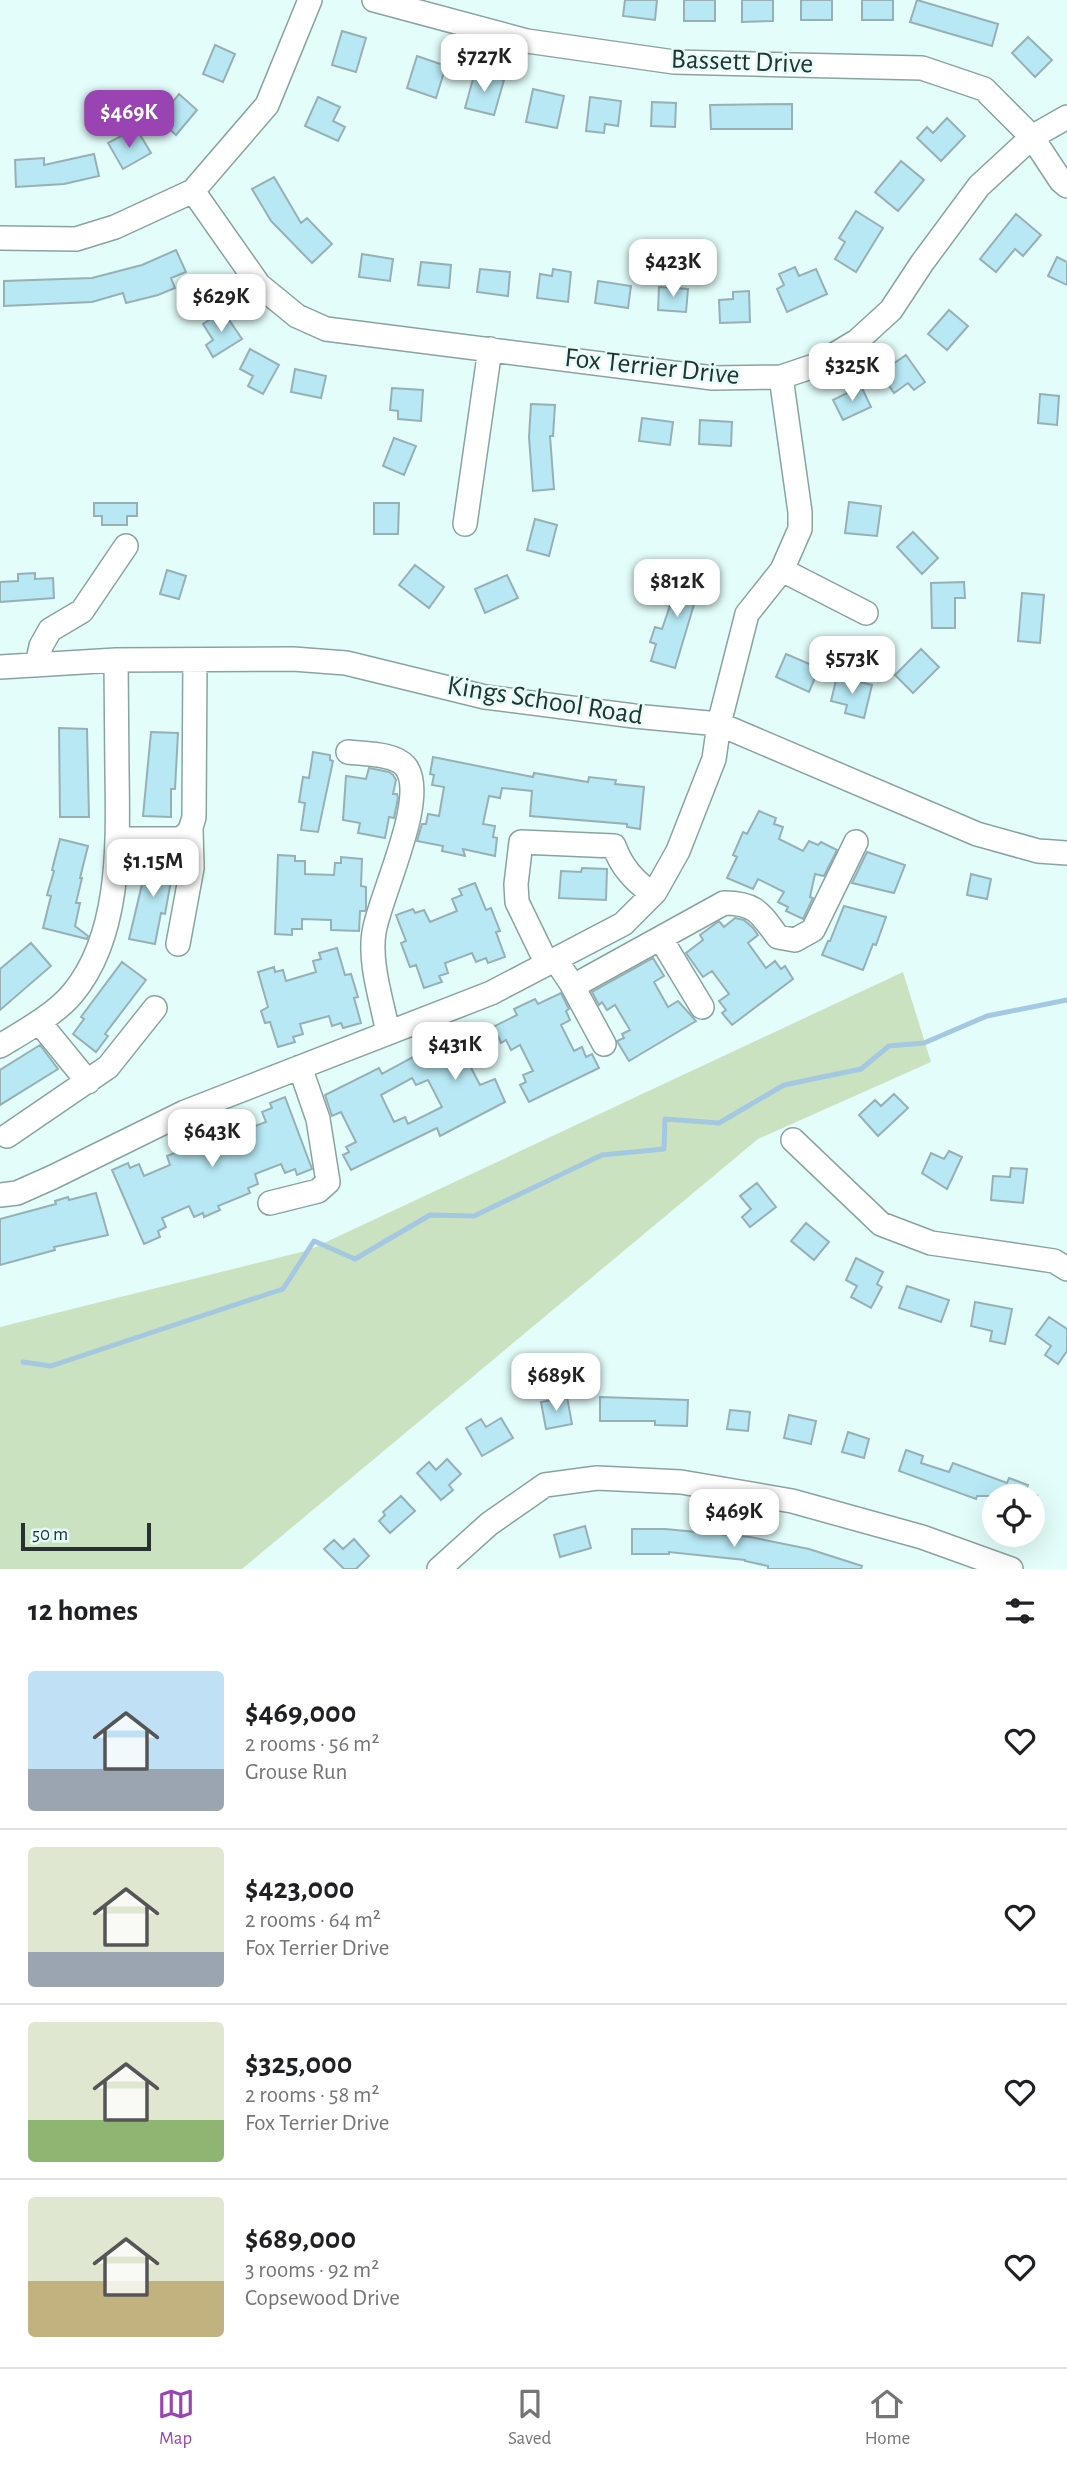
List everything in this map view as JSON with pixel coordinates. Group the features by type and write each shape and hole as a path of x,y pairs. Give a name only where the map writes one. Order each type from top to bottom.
{"street":[{"path":"0,238 76,239 114,227 193,191 267,105 310,0"},
{"name":"Bassett Drive","path":"374,0 527,41 674,62 922,68 984,89 1032,137 1067,186"},
{"name":"Fox Terrier Drive","path":"193,191 259,285 297,316 326,329 713,378 780,377 817,365 857,341 891,310 979,186 1032,137 1067,117"},
{"path":"465,524 489,349"},
{"path":"0,1195 17,1193 185,1112 491,993 623,924 652,894 678,851 714,759 719,724 747,614 782,570 800,529 800,512 780,377"},
{"path":"37,665 41,646 50,630 82,611 127,546"},
{"path":"782,570 866,613"},
{"name":"Kings School Road","path":"0,667 116,660 293,659 346,663 485,697 719,724 977,834 1038,851 1067,853"},
{"path":"0,1046 38,1022 72,994 89,968 103,936 118,839 116,660"},
{"path":"178,944 192,868 195,660"},
{"path":"348,752 392,758 405,764 412,778 413,804 374,930 372,953 388,1033"},
{"path":"118,839 179,839 186,836 191,829"},
{"path":"604,1044 570,983 551,962 517,902 516,884 521,842 614,846 624,868 634,881 652,894"},
{"path":"570,983 579,983 724,903 744,903 759,911 778,937 795,940 813,930 856,842"},
{"path":"660,939 702,1007"},
{"path":"8,1136 108,1067 155,1008"},
{"path":"38,1022 88,1082"},
{"path":"270,1203 318,1191 328,1182 318,1119 300,1067"},
{"path":"793,1140 881,1224 931,1243 1054,1261 1067,1269"},
{"path":"439,1569 489,1524 545,1485 597,1478 681,1482 792,1501 922,1538 1011,1569"}],"green space":[{"path":"903,972 931,1062 758,1139 242,1569 0,1569 0,1327 309,1250"}],"building":[{"path":"625,0 657,0 655,20 623,16"},
{"path":"684,0 715,0 715,21 684,21"},
{"path":"742,0 773,0 773,21 742,22"},
{"path":"801,0 832,0 832,20 801,20"},
{"path":"862,0 893,0 893,20 862,20"},
{"path":"917,0 998,24 992,46 910,22"},
{"path":"342,31 366,38 356,72 332,65"},
{"path":"1028,37 1052,60 1035,77 1012,53"},
{"path":"215,45 235,54 223,82 203,74"},
{"path":"417,56 446,66 436,98 407,88"},
{"path":"475,72 504,80 494,115 465,108"},
{"path":"533,89 564,96 557,128 526,122"},
{"path":"179,94 197,110 176,135 153,114 162,103 168,108"},
{"path":"318,97 340,107 333,121 345,127 338,141 305,126"},
{"path":"590,97 621,101 618,126 605,124 604,133 586,131"},
{"path":"652,102 676,103 675,127 651,126"},
{"path":"792,104 792,129 711,129 710,105"},
{"path":"947,118 965,136 941,161 917,138 927,127 933,133"},
{"path":"139,133 151,153 123,169 108,143 123,135 126,140"},
{"path":"94,154 99,176 64,184 16,187 15,160 44,158 44,165"},
{"path":"901,161 924,180 898,211 875,192"},
{"path":"274,177 301,223 307,218 332,244 312,263 271,221 252,189"},
{"path":"856,211 883,228 856,272 835,259 845,242 839,238"},
{"path":"1016,214 1041,235 1023,256 1015,249 996,272 980,259"},
{"path":"176,250 186,272 171,278 175,288 158,295 126,303 123,293 92,302 4,306 4,281 92,278 142,265"},
{"path":"362,254 393,259 390,281 359,277"},
{"path":"1057,257 1067,262 1067,285 1048,276"},
{"path":"421,262 451,265 449,288 418,285"},
{"path":"795,267 799,276 816,269 827,294 787,312 777,289 784,285 779,274"},
{"path":"480,269 510,272 508,296 477,292"},
{"path":"553,269 571,272 568,302 537,298 540,274 552,276"},
{"path":"598,281 631,286 628,308 595,303"},
{"path":"659,287 688,289 686,312 658,310"},
{"path":"749,291 750,322 720,323 719,300 733,299 733,292"},
{"path":"949,310 968,326 947,350 928,334"},
{"path":"223,311 242,339 213,357 206,345 213,340 203,324"},
{"path":"250,349 279,365 263,394 248,386 253,376 240,369"},
{"path":"906,355 925,382 914,390 908,383 894,393 883,377 883,371"},
{"path":"295,369 326,376 321,398 291,392"},
{"path":"861,386 871,407 843,420 833,400"},
{"path":"392,388 423,390 421,421 398,419 398,411 390,410"},
{"path":"1040,394 1059,396 1057,425 1038,423"},
{"path":"531,404 555,405 553,436 550,436 554,489 533,491 529,437"},
{"path":"642,418 673,422 670,445 639,441"},
{"path":"700,420 732,422 731,446 699,444"},
{"path":"394,438 416,446 404,475 383,466"},
{"path":"849,502 881,506 877,536 845,533"},
{"path":"94,503 137,503 137,516 127,516 127,525 102,525 102,516 94,516"},
{"path":"374,503 399,503 398,534 374,534"},
{"path":"535,519 557,525 549,556 527,550"},
{"path":"913,532 938,558 922,574 897,547"},
{"path":"415,565 444,587 429,608 399,585"},
{"path":"684,565 704,571 675,668 651,661 656,644 650,642 655,627 662,629"},
{"path":"167,570 186,576 179,599 160,594"},
{"path":"35,573 35,579 53,578 54,598 0,602 0,582 18,581 18,574"},
{"path":"507,575 518,598 485,613 475,589"},
{"path":"964,582 965,598 955,598 955,628 932,628 931,583"},
{"path":"1022,593 1044,595 1040,643 1018,641"},
{"path":"921,649 939,667 913,693 895,675"},
{"path":"786,654 819,668 809,692 776,677"},
{"path":"837,676 872,685 864,718 845,713 847,705 831,701"},
{"path":"59,728 87,729 89,817 60,817"},
{"path":"151,732 178,733 175,789 171,789 171,817 143,816"},
{"path":"313,752 330,755 330,760 333,761 318,832 301,830 305,803 299,802 303,777 309,778"},
{"path":"433,757 533,777 534,773 588,782 589,777 616,780 615,784 644,787 640,829 627,827 627,824 530,816 532,791 502,788 500,798 489,796 483,824 495,826 495,856 463,849 465,856 442,851 443,846 417,841 428,814 439,816 444,787 432,785 434,775 430,774"},
{"path":"369,768 389,772 396,780 393,794 397,794 398,798 394,818 389,817 385,838 358,833 360,823 343,820 346,776 366,779"},
{"path":"759,811 776,818 774,824 783,827 779,839 803,851 809,841 818,845 821,842 837,850 824,876 815,874 810,897 813,898 803,919 786,911 788,907 778,902 784,892 758,879 753,889 727,878 737,857 733,855 743,832 747,834"},
{"path":"60,839 88,846 80,878 76,903 80,903 75,926 88,936 87,939 43,928 51,896 47,895"},
{"path":"867,852 905,865 894,893 852,883"},
{"path":"149,855 177,860 155,944 129,939"},
{"path":"278,855 295,856 295,861 305,861 305,874 334,875 335,863 341,863 341,857 362,859 361,886 366,887 366,909 360,911 359,931 331,930 331,920 302,919 302,929 292,929 292,935 275,934"},
{"path":"582,868 607,869 606,900 559,898 561,871 581,872"},
{"path":"971,874 991,879 987,899 967,895"},
{"path":"475,883 486,910 491,908 500,931 496,932 505,957 488,963 486,958 476,962 472,953 445,963 448,973 439,976 442,982 424,988 416,965 410,967 401,943 406,941 396,915 413,909 415,913 424,910 430,922 457,911 452,899 462,895 459,889"},
{"path":"844,906 886,917 863,970 822,955"},
{"path":"735,918 744,920 758,935 748,943 766,968 775,961 781,969 785,966 793,979 732,1025 722,1013 726,1010 719,1001 729,994 712,971 703,977 686,953 703,940 700,935 719,921 724,927"},
{"path":"31,943 51,966 0,1010 0,969"},
{"path":"337,948 345,975 351,974 358,997 354,998 361,1023 343,1028 341,1023 332,1026 329,1016 300,1024 303,1034 293,1037 295,1042 278,1047 270,1022 265,1023 261,1011 268,1007 258,972 274,967 275,972 283,970 286,981 316,972 313,961 321,959 319,953"},
{"path":"653,958 664,976 654,982 668,1007 678,1001 696,1021 629,1061 617,1041 624,1038 622,1034 630,1030 615,1005 607,1010 602,1002 599,1005 592,992"},
{"path":"122,962 146,980 105,1034 108,1036 96,1052 73,1034 84,1019 81,1017"},
{"path":"561,993 569,1009 566,1011 570,1020 561,1025 574,1051 582,1047 586,1057 592,1054 599,1068 529,1102 520,1085 526,1082 523,1075 533,1071 520,1045 511,1050 506,1040 501,1043 498,1036 466,1058 480,1085 495,1079 505,1102 440,1136 437,1128 351,1170 343,1155 349,1152 346,1147 356,1142 341,1112 332,1116 325,1095 379,1068 382,1074 468,1027 473,1037 517,1015 514,1009 535,999 538,1004","holes":["412,1078 416,1085 428,1080 442,1107 408,1124 405,1117 394,1122 381,1095"]},
{"path":"40,1045 58,1069 0,1105 0,1070"},
{"path":"894,1094 908,1108 878,1136 859,1115 875,1100 881,1106"},
{"path":"285,1097 312,1169 297,1175 295,1169 285,1173 281,1164 255,1174 258,1184 248,1188 250,1193 218,1206 220,1210 204,1217 203,1213 194,1217 189,1206 162,1218 166,1227 158,1231 160,1237 144,1244 112,1170 128,1163 130,1168 139,1164 144,1176 170,1165 167,1156 177,1152 174,1144 209,1129 208,1125 223,1119 226,1125 235,1121 239,1132 266,1122 262,1112 272,1108 270,1103"},
{"path":"949,1151 962,1157 947,1189 922,1173 931,1153 944,1159"},
{"path":"1011,1168 1027,1169 1023,1203 991,1200 993,1176 1010,1177"},
{"path":"757,1183 776,1207 750,1227 742,1217 751,1209 740,1196"},
{"path":"96,1193 108,1235 54,1247 55,1250 0,1265 0,1219 56,1204 55,1201 68,1197 69,1200"},
{"path":"806,1223 829,1242 814,1260 791,1241"},
{"path":"856,1258 883,1272 877,1284 882,1287 871,1308 851,1297 857,1286 846,1280"},
{"path":"907,1286 949,1300 941,1322 899,1308"},
{"path":"975,1302 1012,1309 1005,1344 990,1341 992,1331 971,1326"},
{"path":"1049,1317 1067,1329 1067,1351 1058,1364 1045,1355 1051,1346 1036,1335"},
{"path":"567,1397 572,1424 546,1429 541,1402"},
{"path":"600,1397 688,1400 687,1426 655,1425 655,1421 600,1421"},
{"path":"730,1410 750,1412 748,1431 727,1429"},
{"path":"789,1415 816,1421 811,1444 784,1438"},
{"path":"501,1418 513,1438 482,1456 466,1428 481,1419 486,1427"},
{"path":"848,1432 869,1439 864,1458 842,1452"},
{"path":"906,1450 923,1456 921,1463 949,1472 953,1463 1007,1483 1009,1478 1025,1484 982,1484 982,1496 977,1496 976,1499 899,1471"},
{"path":"447,1459 461,1474 449,1485 453,1490 441,1500 417,1473 429,1462 436,1470"},
{"path":"401,1496 415,1511 390,1533 379,1521 385,1515 383,1512"},
{"path":"585,1526 591,1548 560,1557 554,1535"},
{"path":"632,1529 665,1529 750,1537 809,1549 862,1566 861,1569 768,1569 768,1566 745,1560 669,1552 632,1554"},
{"path":"354,1539 369,1556 356,1569 344,1569 324,1549 334,1540 343,1549"}],"waterway":[{"path":"23,1362 51,1366 283,1289 314,1241 355,1259 430,1215 474,1216 602,1155 664,1149 665,1119 719,1123 784,1085 861,1069 889,1046 924,1043 987,1016 1067,1000"}]}
